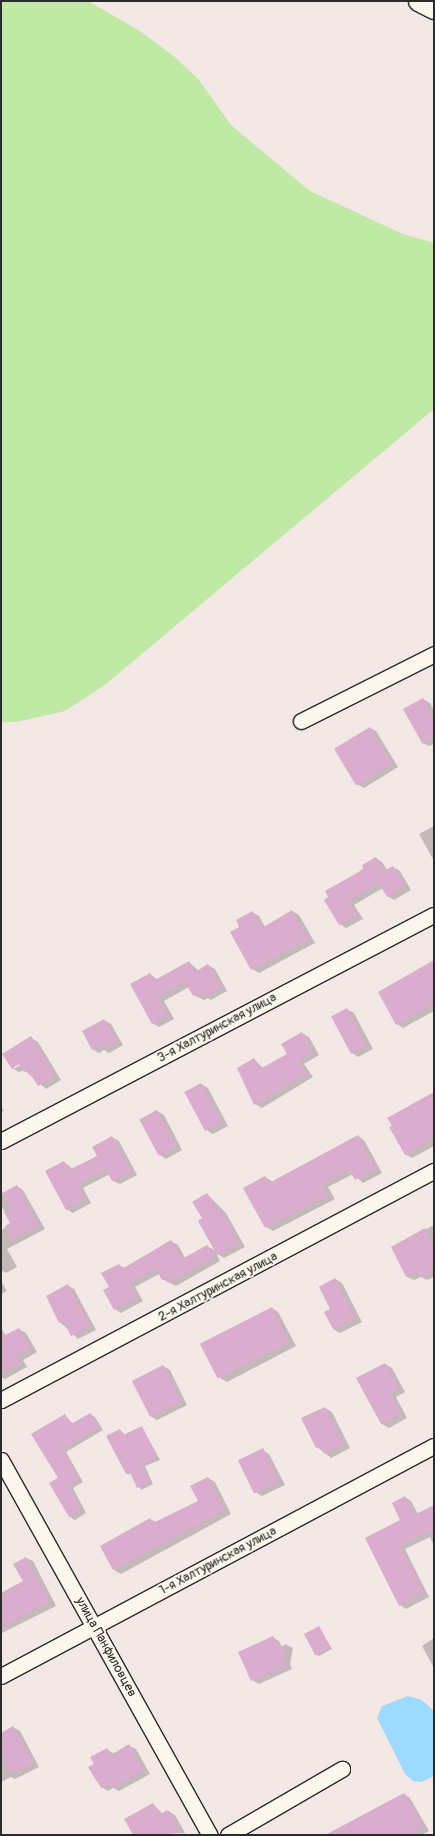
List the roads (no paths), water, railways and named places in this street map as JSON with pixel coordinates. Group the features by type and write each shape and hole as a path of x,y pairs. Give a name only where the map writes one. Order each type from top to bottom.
{"street":[{"path":"418,1 434,9"},
{"path":"301,721 434,654"},
{"name":"3-я Халтуринская улица","path":"1,1141 434,915"},
{"name":"2-я Халтуринская улица","path":"1,1400 434,1172"},
{"name":"1-я Халтуринская улица","path":"1,1676 434,1446"},
{"name":"улица Панфиловцев","path":"1,1460 210,1835"},
{"path":"228,1835 342,1769"}],"water":[{"path":"408,1696 422,1700 434,1711 434,1776 421,1782 413,1781 405,1774 377,1718 382,1706"}]}
